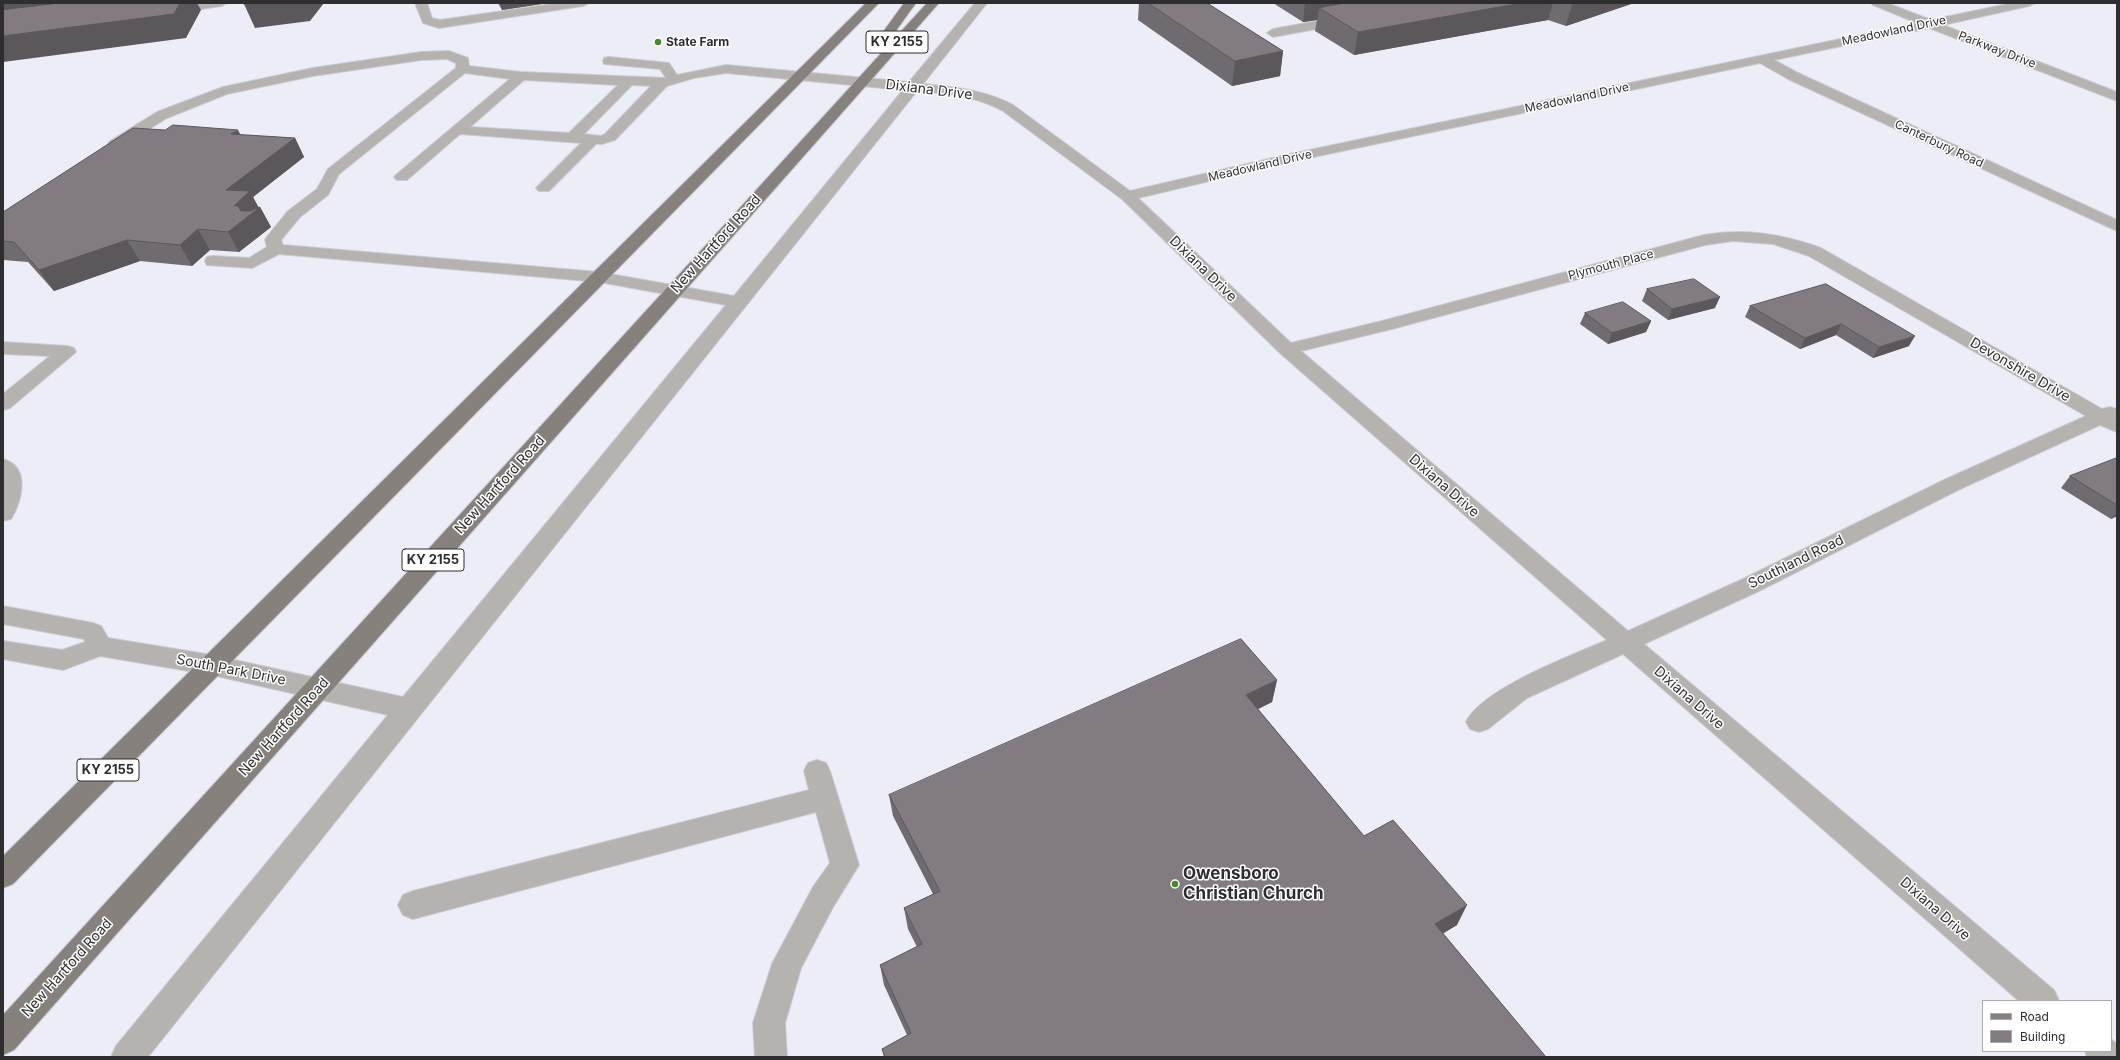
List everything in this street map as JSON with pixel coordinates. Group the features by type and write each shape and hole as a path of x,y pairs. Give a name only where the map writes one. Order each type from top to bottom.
{"main road":[{"name":"KY 2155","path":"3,875 873,3"},
{"path":"862,82 875,52 910,3"},
{"name":"New Hartford Road","path":"3,1039 933,3"}],"street":[{"path":"160,11 221,3"},
{"path":"421,3 427,20 439,24 583,3"},
{"path":"127,1057 981,3"},
{"name":"Parkway Drive","path":"1877,3 2117,97"},
{"name":"Meadowland Drive","path":"1126,196 1290,158 2028,3"},
{"path":"1272,33 1358,17"},
{"path":"103,152 162,115 223,91 313,72 421,56 449,55 462,61 462,69 333,172 323,192 294,214 273,240 276,249"},
{"name":"Canterbury Road","path":"1762,59 1808,83 2117,226"},
{"path":"457,130 592,140 610,137 668,81 664,66 609,61"},
{"name":"Dixiana Drive","path":"462,69 521,76 629,81 668,81 694,74 726,69 914,86 976,95 1008,108 1126,196 1287,349 2042,1000"},
{"path":"402,177 521,76"},
{"path":"571,139 629,81"},
{"path":"544,188 592,140"},
{"path":"274,218 294,214"},
{"name":"Plymouth Place","path":"1287,349 1386,325 1704,240 1727,236 1750,235 1772,238 1815,252 1922,314"},
{"path":"225,251 213,261 252,263 276,249 599,277 740,302"},
{"name":"Devonshire Drive","path":"1922,314 2112,418"},
{"path":"3,348 67,352 3,404"},
{"name":"Southland Road","path":"1479,722 1518,691 1751,585 1951,485 2112,418"},
{"path":"3,466 9,470 12,488 7,509 3,514"},
{"path":"3,615 93,632 99,646 63,660 3,650"},
{"name":"South Park Drive","path":"99,646 212,665 409,708"},
{"path":"413,906 821,784 845,865 823,897 787,964 770,1023 771,1057"}],"building":[{"path":"59,3 180,3 174,14 3,36 3,10"},
{"path":"1148,3 1207,3 1283,51 1235,61"},
{"path":"1345,3 1522,3 1358,32 1319,8"},
{"path":"173,125 238,130 231,134 295,138 226,190 250,191 234,206 238,206 241,211 250,211 260,207 228,232 198,229 180,245 127,240 39,270 14,242 3,241 3,212 133,128 165,130"},
{"path":"1694,279 1720,297 1672,309 1647,289"},
{"path":"1826,284 1915,336 1879,347 1841,324 1805,338 1750,306"},
{"path":"1623,302 1651,321 1612,333 1585,313"},
{"path":"2117,458 2117,505 2070,476"},
{"name":"Owensboro Christian Church","path":"1241,639 1277,680 1246,695 1364,836 1393,820 1467,905 1435,924 1546,1057 885,1057 882,1049 911,1033 880,965 922,944 904,908 940,891 889,795"}],"place":[{"name":"State Farm","path":"658,42"},
{"name":"Owensboro Christian Church","path":"1175,884"}]}
